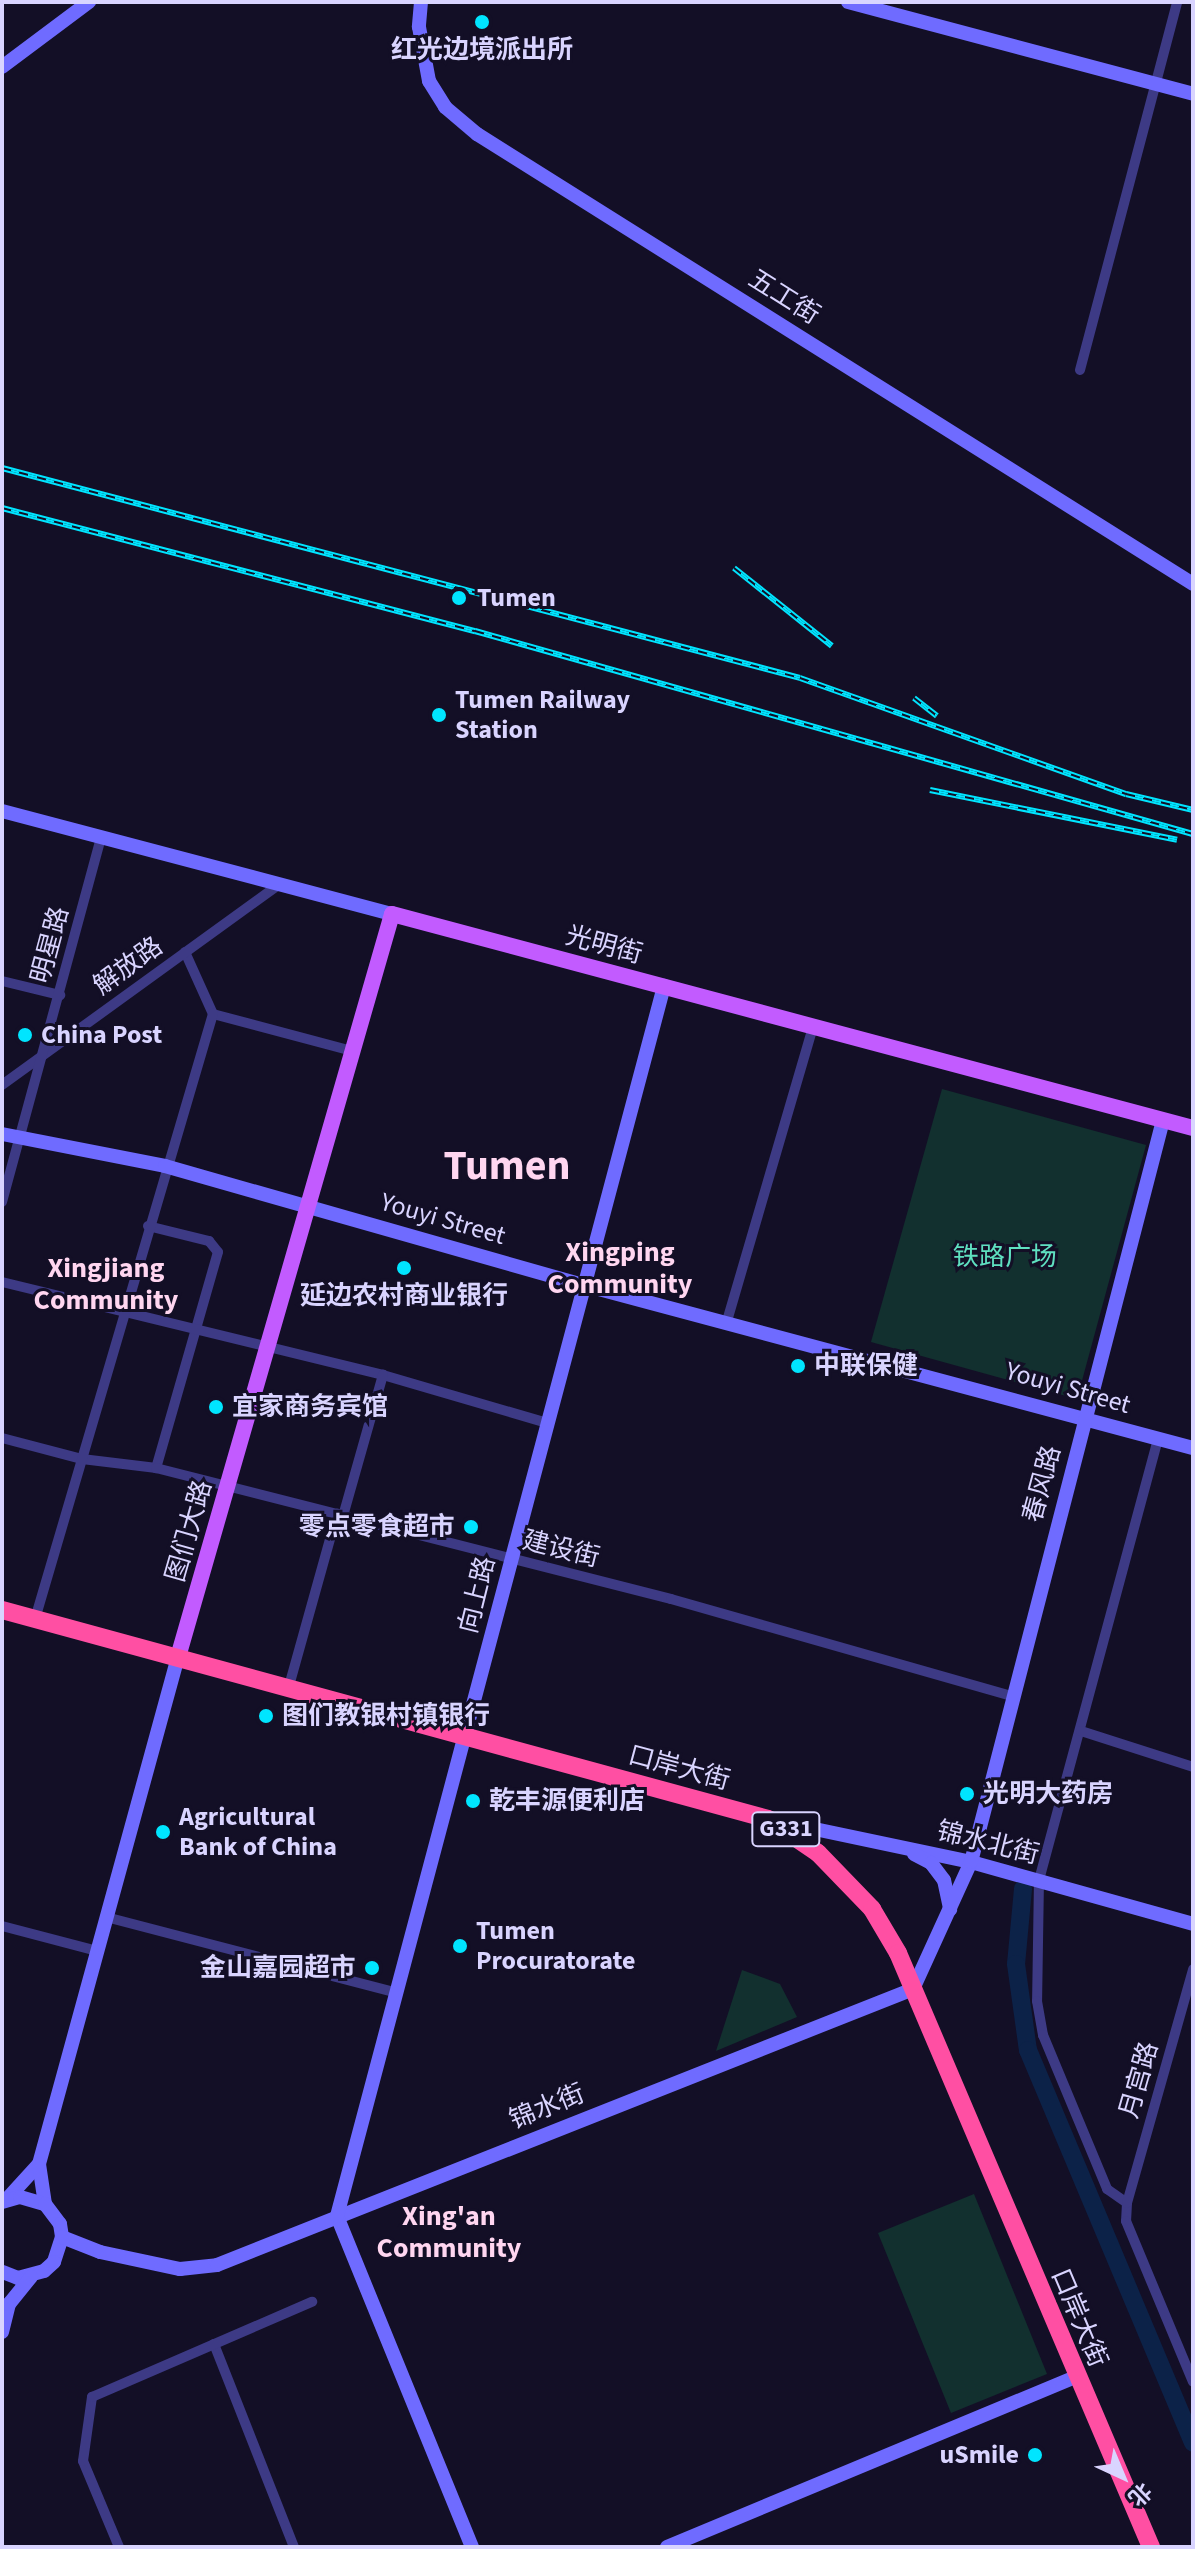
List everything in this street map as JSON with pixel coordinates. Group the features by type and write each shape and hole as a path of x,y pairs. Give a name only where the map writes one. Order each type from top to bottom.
{"highway":[{"name":"口岸大街","path":"2,1610 768,1819 818,1853 872,1909 913,1989 1075,2377 1151,2547"}],"main road":[{"name":"光明街","path":"392,914 1193,1128"},
{"name":"图们大路","path":"178,1657 392,914"}],"street":[{"path":"2,67 89,2"},
{"name":"五工街","path":"421,2 419,27 429,81 445,107 477,134 1193,584"},
{"path":"848,2 1193,94"},
{"path":"1080,370 1177,2"},
{"name":"光明街","path":"2,811 392,914"},
{"name":"明星路","path":"2,1202 101,837"},
{"name":"解放路","path":"2,1085 280,884"},
{"path":"35,1619 165,1166 213,1014 185,952"},
{"path":"2,981 60,995"},
{"name":"向上路","path":"337,2216 393,1992 466,1739 580,1284 664,986"},
{"path":"213,1014 352,1051"},
{"path":"727,1321 813,1026"},
{"name":"春风路","path":"971,1862 1163,1120"},
{"name":"Youyi Street","path":"2,1134 165,1166 308,1204 580,1284 1085,1416 1193,1448"},
{"path":"148,1226 209,1241 218,1252 156,1468"},
{"path":"2,1282 268,1345 544,1422"},
{"path":"289,1686 383,1375"},
{"name":"建设街","path":"2,1438 82,1459 156,1468 227,1486 893,1659 1012,1696"},
{"path":"1158,1439 1039,1879 1035,1923 1043,2035 1107,2189 1127,2203 1126,2221 1193,2382"},
{"name":"图们大路","path":"39,2164 178,1657"},
{"path":"1081,1731 1193,1767"},
{"name":"锦水北街","path":"768,1819 971,1862 1193,1924"},
{"path":"900,1847 931,1863 944,1880 950,1909"},
{"path":"913,1989 971,1862"},
{"path":"106,1917 393,1992"},
{"path":"2,1926 97,1951"},
{"name":"月宫路","path":"1127,2203 1193,1969"},
{"name":"锦水街","path":"62,2237 100,2252 180,2269 217,2265 913,1989"},
{"path":"4,2201 39,2164"},
{"path":"39,2164 45,2204"},
{"path":"2,2332 9,2304 31,2277 54,2262 62,2237 54,2213 45,2204 33,2198 4,2201"},
{"path":"337,2216 472,2547"},
{"path":"2,2272 31,2277"},
{"path":"119,2547 83,2461 92,2397 312,2302"},
{"path":"214,2344 294,2547"},
{"path":"667,2547 1075,2377"}],"green space":[{"name":"铁路广场","path":"942,1089 1146,1145 1077,1399 871,1342"},
{"path":"742,1970 780,1984 797,2017 716,2051"},
{"path":"974,2194 1047,2374 951,2413 878,2233"}],"waterway":[{"path":"1023,1889 1016,1964 1028,2050 1193,2443"}],"railway":[{"path":"2,468 800,678 1126,794 1193,810"},
{"path":"2,508 475,631 1193,834"},
{"path":"734,568 832,646"},
{"path":"914,698 937,716"},
{"path":"930,790 1177,840"}],"place":[{"name":"红光边境派出所","path":"482,22"},
{"name":"Tumen","path":"459,598"},
{"name":"Tumen Railway Station","path":"439,715"},
{"name":"China Post","path":"25,1035"},
{"name":"延边农村商业银行","path":"404,1268"},
{"name":"中联保健","path":"798,1366"},
{"name":"宜家商务宾馆","path":"216,1407"},
{"name":"零点零食超市","path":"471,1527"},
{"name":"图们教银村镇银行","path":"266,1716"},
{"name":"光明大药房","path":"967,1794"},
{"name":"乾丰源便利店","path":"473,1801"},
{"name":"Agricultural Bank of China","path":"163,1832"},
{"name":"Tumen Procuratorate","path":"460,1946"},
{"name":"金山嘉园超市","path":"372,1968"},
{"name":"uSmile","path":"1035,2455"}],"district":[{"name":"Tumen","path":"507,1166"},
{"name":"Xingping Community","path":"620,1268"},
{"name":"Xingjiang Community","path":"106,1284"},
{"name":"Xing'an Community","path":"449,2232"}]}
